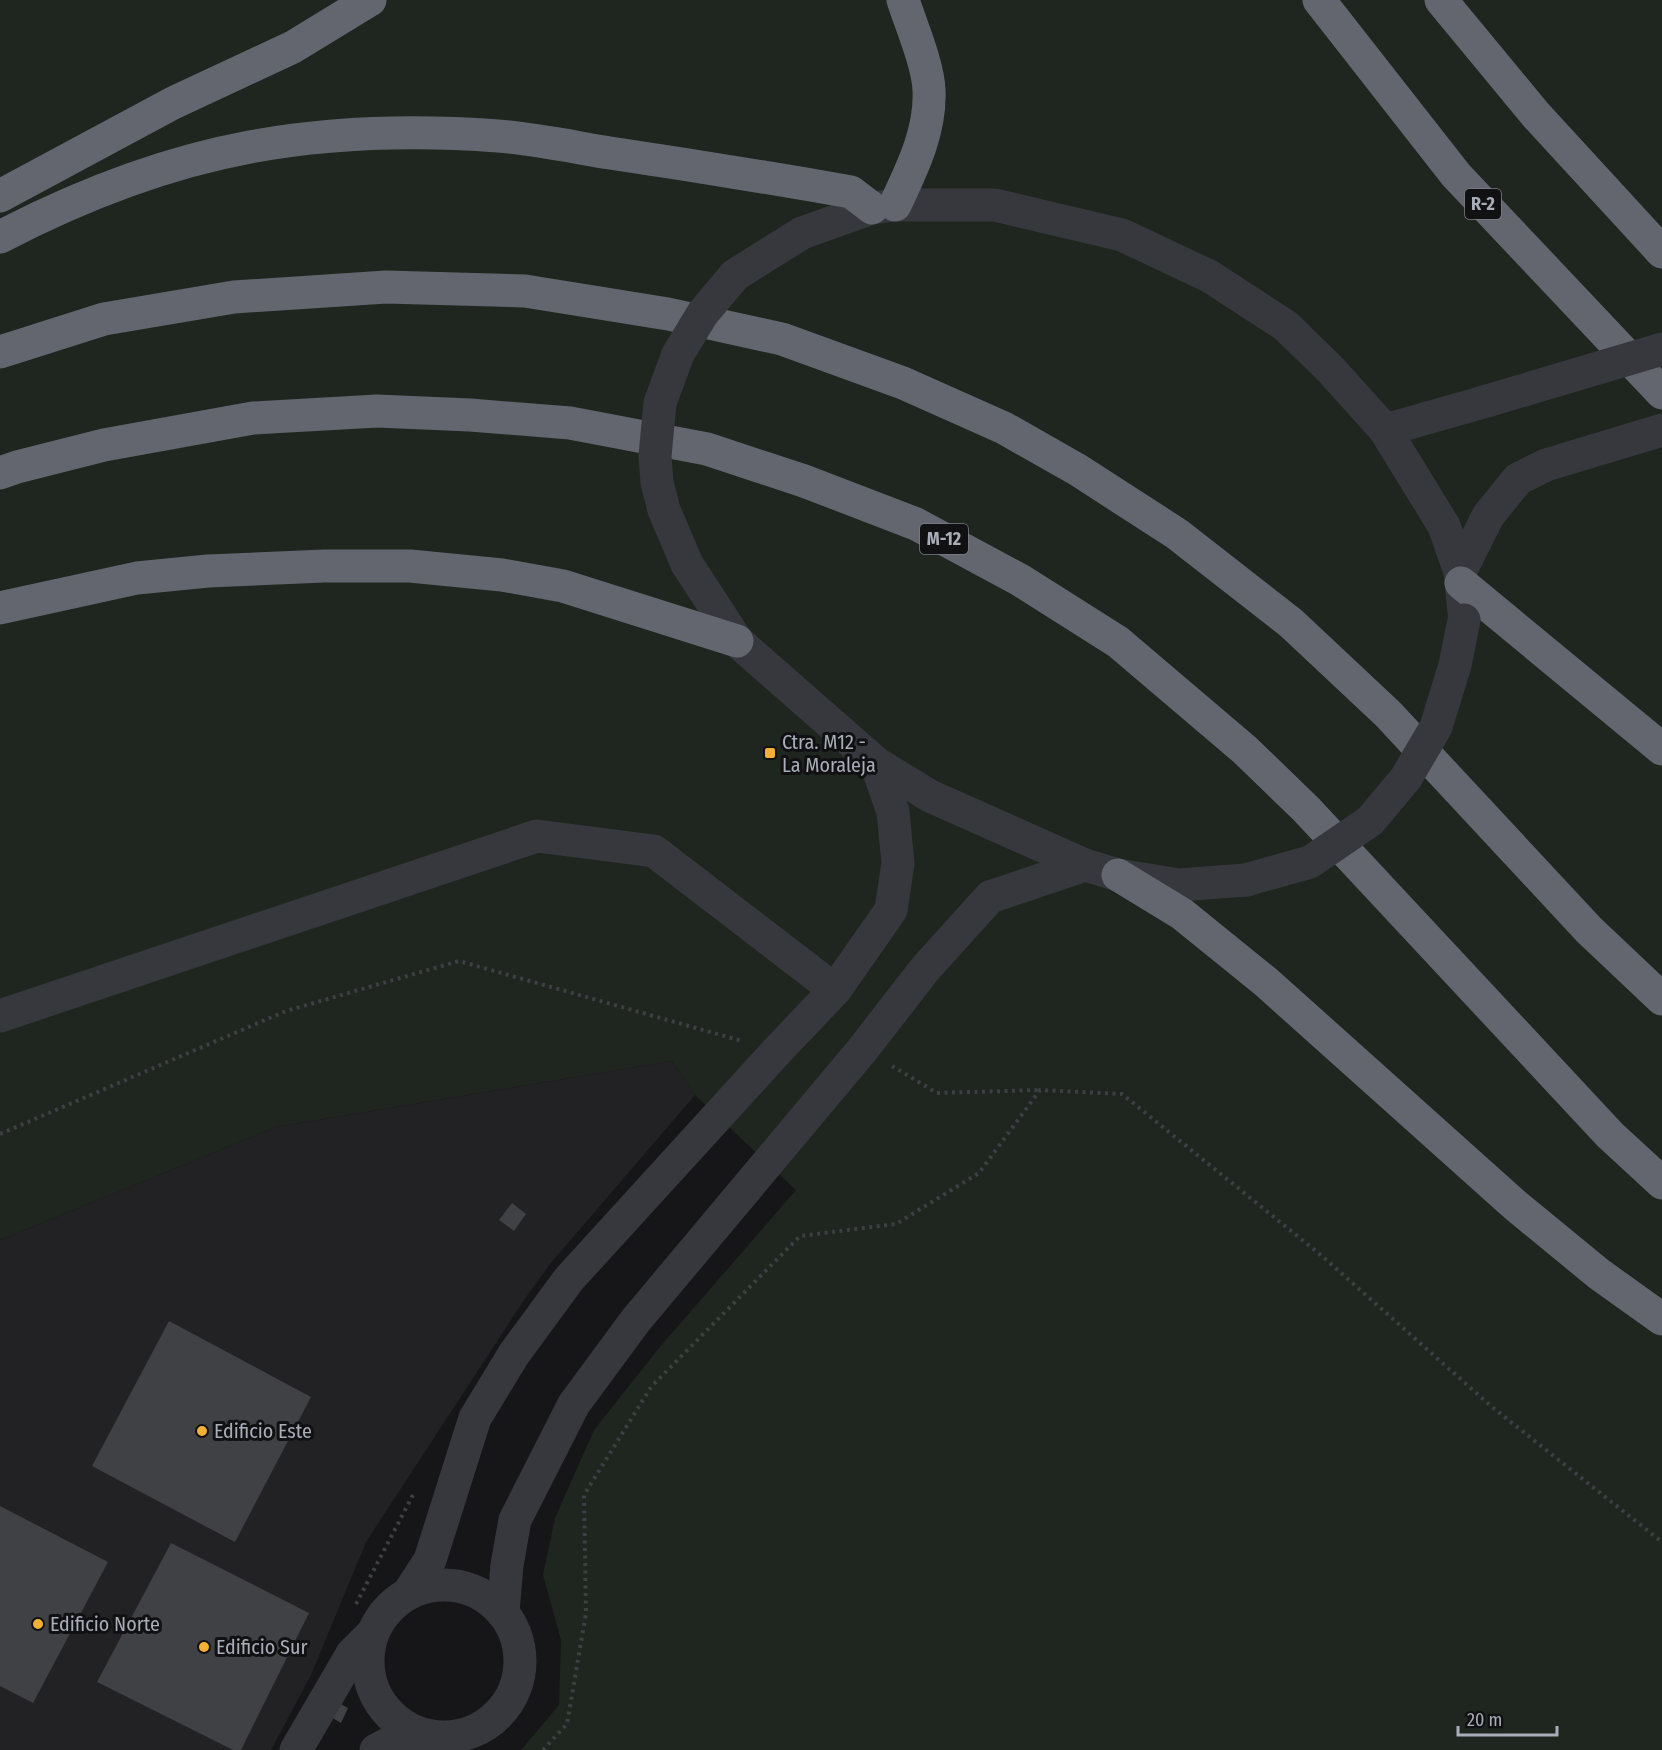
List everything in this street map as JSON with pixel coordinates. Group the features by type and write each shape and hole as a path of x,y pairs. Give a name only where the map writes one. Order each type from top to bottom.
{"highway":[{"path":"0,196 173,103 293,46 370,0"},
{"path":"0,237 99,191 173,166 250,147 324,137 376,134 438,133 522,139 851,192 883,207 917,158 927,118 929,88 922,57 903,0"},
{"name":"R-2","path":"1319,0 1456,175 1662,393"},
{"path":"1441,0 1536,115 1662,252"},
{"path":"0,352 104,319 234,297 386,287 525,291 668,314 782,339 903,382 1004,428 1078,470 1177,534 1291,623 1388,714 1589,930 1662,999"},
{"name":"M-12","path":"0,473 104,446 253,418 377,411 470,415 570,423 707,449 804,481 916,524 1020,580 1118,642 1245,750 1306,809 1611,1135 1662,1183"},
{"path":"0,608 137,578 208,571 324,566 410,566 502,575 563,586 737,641"},
{"path":"1461,578 1662,749"},
{"path":"1118,875 1182,914 1266,982 1515,1205 1599,1274 1662,1319"}],"street":[{"path":"995,205 1122,235 1209,276 1286,326 1331,370 1385,430 1444,526 1461,578 1464,620 1455,665 1436,727 1406,778 1371,821 1310,862 1246,880 1179,885 1118,875 1085,865 930,796 876,764 737,641 687,564 664,510 657,482 655,456 660,404 678,354 703,313 735,275 802,233 883,207 995,205"},
{"path":"1385,430 1662,349"},
{"path":"1461,578 1488,516 1518,479 1546,465 1662,430"},
{"path":"408,1594 430,1560 475,1418 514,1354 569,1279 835,990 891,910 898,863 893,812 876,764"},
{"path":"0,1016 537,836 654,851 835,990"},
{"path":"503,1612 507,1565 515,1520 574,1404 636,1320 863,1049 925,969 990,897 1085,865"},
{"path":"296,1750 352,1654 372,1634 381,1618 393,1604 408,1594 433,1585 459,1586 483,1595 503,1612 516,1636 521,1664 514,1691 500,1714 477,1730 451,1738 423,1736 395,1740 376,1750"},
{"path":"372,1634 367,1665 375,1697 395,1721 423,1736"}],"path":[{"path":"0,1134 286,1011 459,961 777,1051"},
{"path":"863,1049 938,1094 1040,1090 1122,1094 1322,1256 1492,1407 1662,1542"},
{"path":"543,1750 567,1724 586,1613 584,1495 651,1387 800,1236 896,1224 979,1173 1040,1090"}],"shaded area":[{"path":"0,0 1662,0 1662,1750 521,1750 559,1705 561,1640 543,1575 555,1518 594,1430 659,1348 796,1190 695,1095 672,1061 276,1127 0,1240"},
{"path":"672,1061 695,1095 550,1264 524,1300 366,1542 311,1675 271,1750 0,1750 0,1240 276,1127"}],"building":[{"path":"512,1203 526,1214 514,1231 499,1220"},
{"name":"Edificio Este","path":"169,1321 311,1397 235,1542 92,1466"},
{"name":"Edificio Norte","path":"0,1506 108,1562 33,1703 0,1686"},
{"name":"Edificio Sur","path":"171,1543 309,1613 241,1750 233,1750 97,1682"},
{"path":"337,1702 348,1708 341,1723 329,1716"}],"place":[{"name":"Ctra. M12 - La Moraleja","path":"770,753"},
{"name":"Edificio Este","path":"202,1431"},
{"name":"Edificio Norte","path":"38,1624"},
{"name":"Edificio Sur","path":"204,1647"}]}
